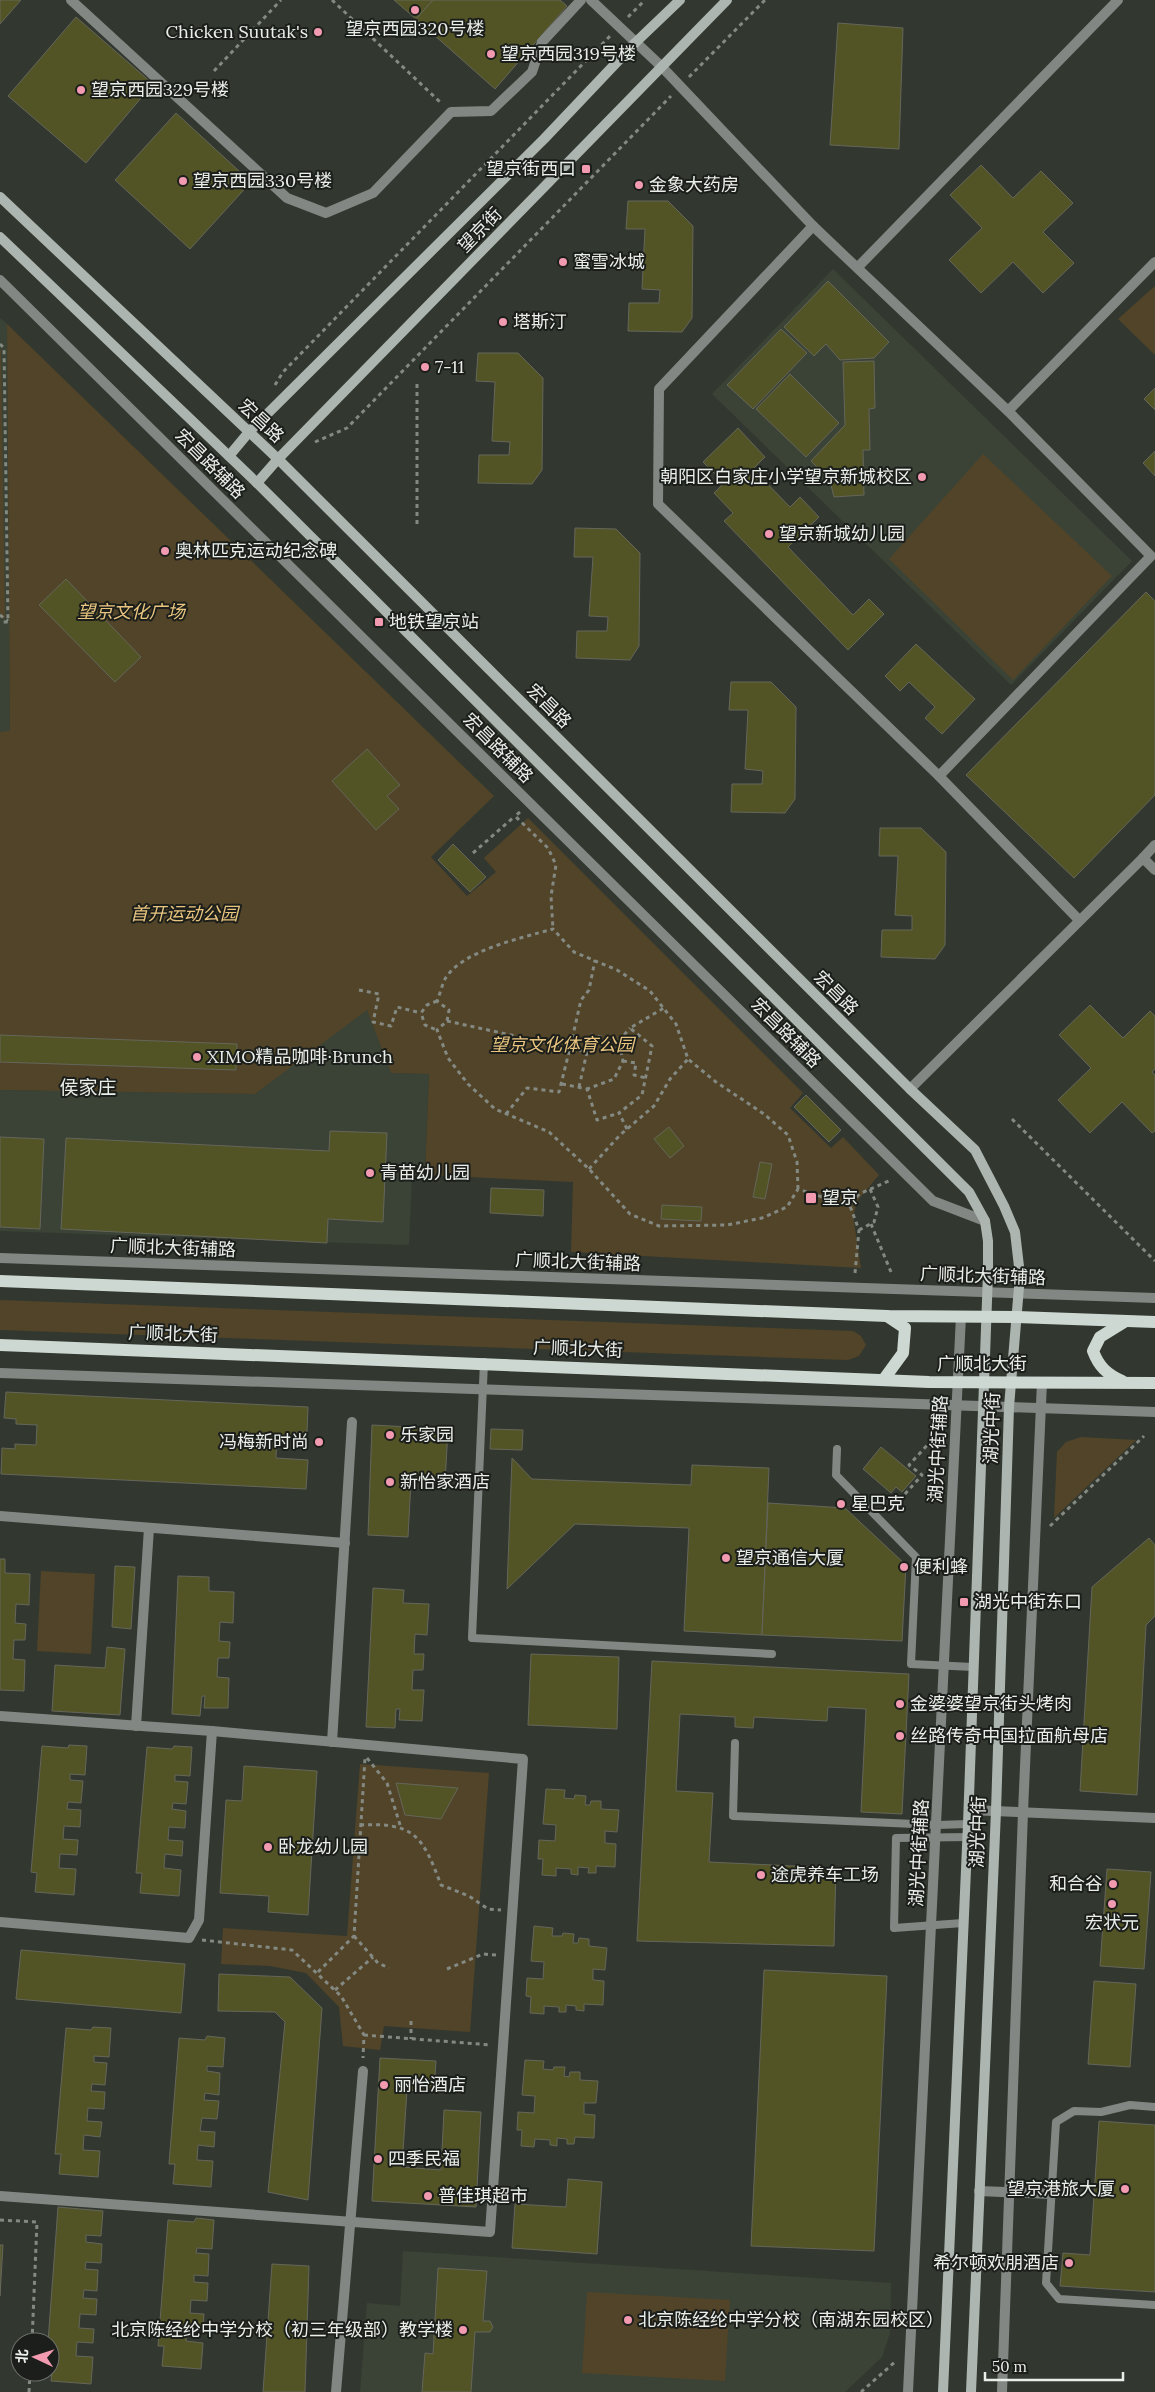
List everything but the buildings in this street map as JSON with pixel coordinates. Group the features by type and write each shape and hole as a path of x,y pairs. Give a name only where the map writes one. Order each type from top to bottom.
{"main road":[{"name":"望京街","path":"229,456 249,432 544,139 636,42 680,0"},
{"name":"望京街","path":"257,483 278,459 727,0"},
{"name":"宏昌路","path":"0,198 278,459 910,1089 974,1150 1004,1206 1015,1232 1020,1274"},
{"path":"0,237 257,483 969,1192 985,1221 988,1241 987,1317"},
{"name":"湖光中街","path":"970,2392 996,1811 1010,1383 1020,1274"},
{"path":"0,1281 887,1316 1017,1317 1155,1322"},
{"path":"884,1379 903,1353 905,1328 887,1316"},
{"name":"湖光中街","path":"943,2392 968,1837 982,1405 987,1317"},
{"path":"1126,1321 1100,1338 1093,1352 1098,1364 1107,1374 1126,1383"},
{"name":"广顺北大街","path":"0,1345 484,1362 958,1382 1155,1384"}],"street":[{"path":"70,0 287,198 326,213 373,193 451,112 491,111 532,72 542,42 581,0"},
{"path":"591,0 662,67 813,226 858,266 1008,410 1153,558 939,776"},
{"path":"858,266 1118,0"},
{"path":"813,226 659,389 658,504 939,776 1079,920"},
{"path":"1008,410 1155,262"},
{"name":"宏昌路辅路","path":"0,280 934,1201 985,1221"},
{"path":"910,1089 1155,845"},
{"path":"1143,858 1155,870"},
{"name":"广顺北大街辅路","path":"0,1258 1155,1298"},
{"name":"湖光中街辅路","path":"908,2392 961,1316"},
{"path":"0,1373 1155,1412"},
{"path":"1002,2392 1023,1812 1042,1382"},
{"path":"332,1742 352,1422"},
{"path":"0,1516 345,1543"},
{"path":"136,1726 149,1528"},
{"path":"0,1716 212,1731 523,1759 490,2232 0,2196"},
{"path":"0,1922 189,1938 199,1920 212,1731"},
{"path":"969,1810 1155,1818"},
{"path":"336,2392 363,2071"},
{"path":"979,2190 1050,2194"}],"lane":[{"path":"484,1362 472,1638 772,1654"},
{"path":"837,1449 836,1475 916,1557 912,1664 973,1667"},
{"path":"735,1743 733,1816 936,1825 968,1824"},
{"path":"963,1923 894,1928 896,1838 968,1837"},
{"path":"1155,2107 1130,2105 1100,2112 1074,2111 1056,2122 1050,2194 1046,2283 1059,2299 1155,2305"}],"path":[{"path":"214,71 280,0"},
{"path":"332,0 451,112"},
{"path":"270,393 282,372 645,0"},
{"path":"312,444 347,428 765,0"},
{"path":"0,344 4,348 8,622"},
{"path":"417,384 417,528"},
{"path":"0,615 8,622"},
{"path":"0,622 8,622"},
{"path":"473,853 520,812"},
{"path":"421,1013 425,1025 437,1030 448,1058 468,1084 495,1109 549,1132 589,1169 630,1214 659,1226 727,1226 762,1218 787,1207 798,1189 797,1162 788,1135 764,1114 716,1082 688,1059 676,1024 650,991 617,970 574,952 553,929 551,896 556,865 548,848 515,816"},
{"path":"421,1013 427,1005 437,1001 446,978 461,963 478,953 553,929"},
{"path":"506,1114 527,1088 559,1092 581,1000 589,990 595,960"},
{"path":"359,990 379,994 373,1022 391,1026 396,1007 421,1013"},
{"path":"437,1001 449,1010 448,1021 437,1030"},
{"path":"619,1041 630,1028 664,1008"},
{"path":"448,1021 587,1052"},
{"path":"587,1089 597,1120 619,1113 642,1095 652,1046 630,1028"},
{"path":"579,1087 592,1035 619,1041"},
{"path":"562,1084 587,1089 614,1079 623,1061 619,1041"},
{"path":"589,1169 627,1129 654,1106 670,1079 688,1059"},
{"path":"623,1061 636,1063 634,1076 646,1078"},
{"path":"619,1113 627,1129"},
{"path":"1012,1119 1155,1261"},
{"path":"850,1206 859,1194 894,1179"},
{"path":"798,1189 850,1206"},
{"path":"859,1230 874,1222 878,1207 870,1189"},
{"path":"850,1206 859,1230 855,1273"},
{"path":"871,1224 891,1272"},
{"path":"1046,1530 1144,1436"},
{"path":"881,1521 922,1476 909,1465 932,1440"},
{"path":"318,1972 354,1936 365,1745"},
{"path":"365,1756 387,1782 401,1828"},
{"path":"360,1825 387,1824 410,1831 429,1854 441,1885 469,1896 488,1909 512,1911"},
{"path":"354,1936 378,1963 389,1968"},
{"path":"189,1938 292,1950 318,1972 335,1990 364,2035 363,2071"},
{"path":"447,1969 483,1954 509,1956"},
{"path":"335,1990 373,1957"},
{"path":"411,2021 411,2039"},
{"path":"364,2035 502,2046"},
{"path":"0,2220 37,2222 32,2332"},
{"path":"1016,2255 1047,2257"},
{"path":"861,2392 897,2361"}],"shaded area":[{"name":"朝阳区白家庄小学望京新城校区","path":"833,269 1132,561 1011,685 712,394"},
{"path":"0,318 7,324 10,732 0,732"},
{"path":"367,1009 391,1073 429,1074 425,1175 412,1174 409,1245 0,1231 0,1090 255,1094"},
{"name":"北京陈经纶中学分校（南湖东园校区）","path":"403,2251 891,2283 890,2333 882,2357 845,2392 360,2392 367,2303 400,2306"}],"green space":[{"path":"1155,286 1155,355 1118,319"},
{"path":"7,324 494,796 431,857 467,896 496,872 484,858 528,818 803,1093 790,1108 831,1148 843,1137 879,1175 858,1200 853,1216 861,1268 571,1252 573,1182 425,1175 429,1074 391,1073 367,1010 255,1094 0,1090 0,732 10,731"},
{"path":"1,350 5,618 0,618"},
{"path":"983,454 1112,576 1013,680 889,559"},
{"path":"0,1300 853,1331 861,1336 866,1345 859,1356 848,1360 0,1330"},
{"path":"1081,1437 1136,1440 1054,1518 1057,1452 1066,1442"},
{"path":"41,1571 95,1574 91,1654 37,1651"},
{"path":"360,1764 489,1773 470,2032 384,2026 380,2050 343,2046 339,2007 306,1973 270,1966 221,1964 223,1928 347,1936"},
{"path":"587,2292 730,2300 725,2381 582,2373"}],"place":[{"name":"望京西园320号楼","path":"415,10"},
{"name":"Chicken Suutak's","path":"318,32"},
{"name":"望京西园319号楼","path":"491,54"},
{"name":"望京西园329号楼","path":"81,90"},
{"name":"望京街西口","path":"586,169"},
{"name":"望京西园330号楼","path":"183,181"},
{"name":"金象大药房","path":"639,185"},
{"name":"蜜雪冰城","path":"563,262"},
{"name":"塔斯汀","path":"503,322"},
{"name":"7-11","path":"425,367"},
{"name":"朝阳区白家庄小学望京新城校区","path":"922,477"},
{"name":"望京新城幼儿园","path":"769,534"},
{"name":"奥林匹克运动纪念碑","path":"165,551"},
{"name":"地铁望京站","path":"379,622"},
{"name":"XIMO精品咖啡·Brunch","path":"197,1057"},
{"name":"青苗幼儿园","path":"370,1173"},
{"name":"望京","path":"811,1198"},
{"name":"乐家园","path":"390,1435"},
{"name":"冯梅新时尚","path":"319,1442"},
{"name":"新怡家酒店","path":"390,1482"},
{"name":"星巴克","path":"841,1504"},
{"name":"望京通信大厦","path":"726,1558"},
{"name":"便利蜂","path":"904,1567"},
{"name":"湖光中街东口","path":"964,1602"},
{"name":"金婆婆望京街头烤肉","path":"900,1704"},
{"name":"丝路传奇中国拉面航母店","path":"900,1736"},
{"name":"卧龙幼儿园","path":"268,1847"},
{"name":"途虎养车工场","path":"761,1875"},
{"name":"和合谷","path":"1113,1884"},
{"name":"宏状元","path":"1112,1904"},
{"name":"丽怡酒店","path":"384,2085"},
{"name":"四季民福","path":"378,2159"},
{"name":"望京港旅大厦","path":"1125,2189"},
{"name":"普佳琪超市","path":"428,2196"},
{"name":"希尔顿欢朋酒店","path":"1069,2263"},
{"name":"北京陈经纶中学分校（南湖东园校区）","path":"628,2320"},
{"name":"北京陈经纶中学分校（初三年级部）教学楼","path":"463,2330"}],"district":[{"name":"侯家庄","path":"88,1087"}],"park label":[{"name":"望京文化广场","path":"131,612"},
{"name":"首开运动公园","path":"184,914"},
{"name":"望京文化体育公园","path":"562,1045"}]}
